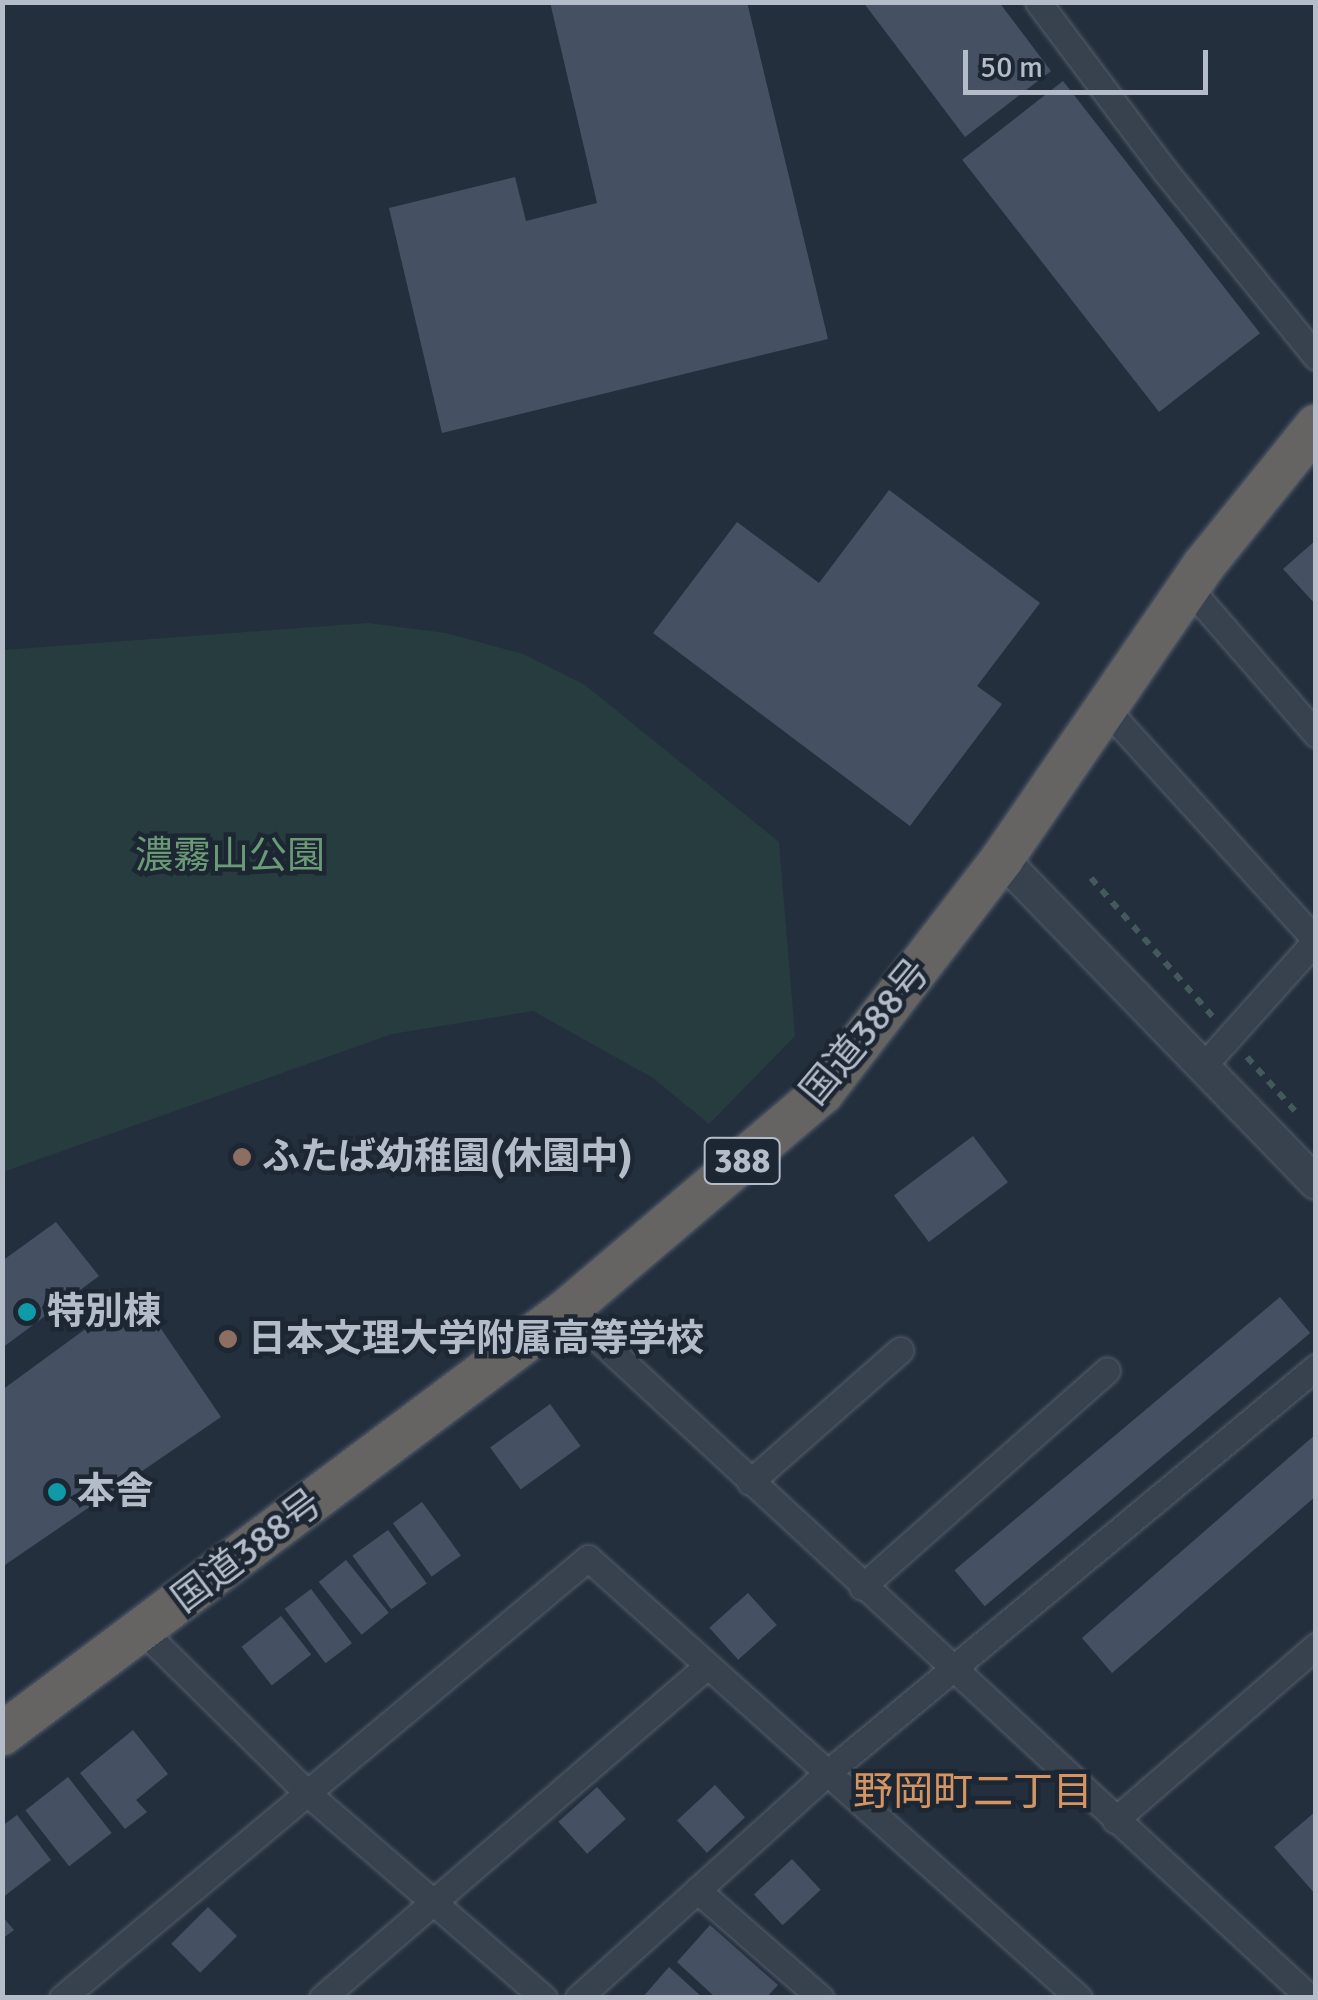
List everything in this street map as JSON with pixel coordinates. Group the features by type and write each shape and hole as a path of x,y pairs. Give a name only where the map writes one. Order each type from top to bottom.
{"highway":[{"name":"国道388号","path":"2,1734 567,1310 822,1093 1002,860 1189,588 1316,426"}],"street":[{"path":"1038,2 1165,170 1316,356"},
{"path":"1189,588 1316,734"},
{"path":"1106,709 1315,941 1204,1066"},
{"path":"1002,860 1316,1183"},
{"path":"567,1310 950,1669 1310,1998"},
{"path":"750,1482 900,1350"},
{"path":"578,1998 826,1774 1316,1366"},
{"path":"862,1587 1107,1370"},
{"path":"62,1998 588,1558 1062,1992"},
{"path":"142,1630 305,1791 544,1998"},
{"path":"1116,1820 1316,1646"},
{"path":"322,1998 706,1666"},
{"path":"698,1890 821,1998"}],"path":[{"path":"1091,878 1307,1125"}],"green space":[{"name":"濃霧山公園","path":"368,623 446,633 523,654 585,685 779,842 795,1036 709,1124 653,1078 533,1011 392,1034 3,1172 3,650"}],"building":[{"path":"550,2 747,2 828,339 442,433 389,208 515,177 526,221 597,203"},
{"path":"863,2 999,2 1051,71 965,137"},
{"path":"1063,81 1260,333 1159,412 962,160"},
{"path":"889,490 1040,603 977,686 1002,704 910,826 653,633 737,522 819,583"},
{"path":"1316,540 1316,605 1283,569"},
{"path":"973,1136 1008,1182 929,1242 894,1196"},
{"name":"特別棟","path":"56,1222 99,1276 2,1348 2,1261"},
{"name":"本舎","path":"136,1292 221,1417 2,1567 2,1390"},
{"path":"1280,1297 1310,1333 985,1606 954,1570"},
{"path":"550,1404 581,1446 521,1490 490,1447"},
{"path":"1316,1434 1316,1496 1112,1673 1082,1638"},
{"path":"422,1502 461,1555 432,1577 393,1523"},
{"path":"388,1530 427,1583 391,1609 352,1556"},
{"path":"346,1560 389,1613 362,1635 319,1582"},
{"path":"311,1589 352,1643 326,1663 285,1609"},
{"path":"748,1593 777,1625 738,1660 709,1628"},
{"path":"281,1616 311,1655 272,1685 242,1647"},
{"path":"133,1730 168,1774 136,1800 147,1812 125,1829 80,1773"},
{"path":"68,1777 112,1833 69,1866 25,1810"},
{"path":"715,1785 745,1817 707,1853 677,1820"},
{"path":"597,1787 626,1819 587,1854 558,1822"},
{"path":"1316,1811 1316,1895 1274,1847"},
{"path":"17,1815 51,1860 2,1898 2,1826"},
{"path":"792,1859 821,1890 783,1925 754,1894"},
{"path":"208,1907 237,1936 200,1973 171,1944"},
{"path":"2,1916 14,1930 2,1939"},
{"path":"710,1925 778,1985 766,1998 716,1998 677,1962"},
{"path":"669,1967 703,1998 642,1998"}],"place":[{"name":"ふたば幼稚園(休園中)","path":"242,1157"},
{"name":"特別棟","path":"27,1312"},
{"name":"日本文理大学附属高等学校","path":"228,1339"},
{"name":"本舎","path":"57,1492"}],"district":[{"name":"野岡町二丁目","path":"973,1792"}]}
